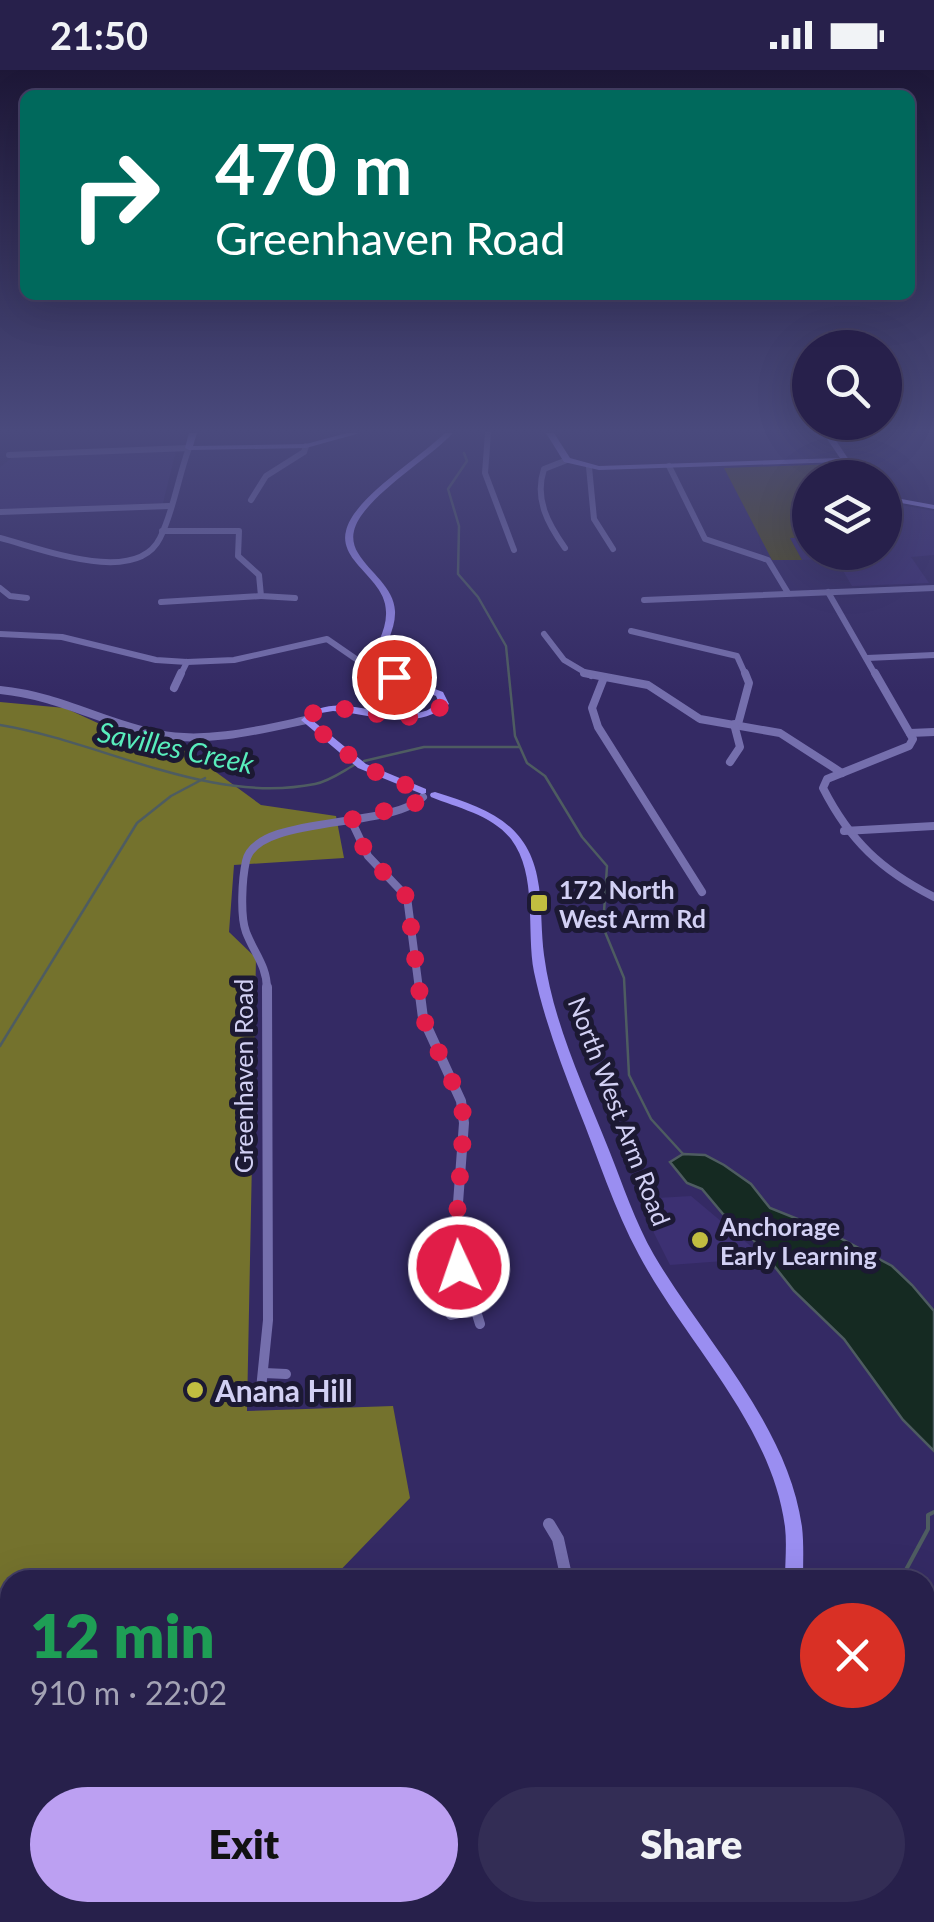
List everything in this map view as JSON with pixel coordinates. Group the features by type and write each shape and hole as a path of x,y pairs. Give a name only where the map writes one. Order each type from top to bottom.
{"street":[{"path":"0,538 114,564 143,559 156,547 165,519"},
{"path":"357,519 350,528 352,551 385,593 390,608 377,662"},
{"path":"502,519 514,550"},
{"path":"546,519 565,548"},
{"path":"594,519 613,549"},
{"path":"696,519 706,539 768,560 788,593"},
{"path":"162,531 238,532 238,556 258,575 262,596"},
{"path":"0,588 10,596 27,598"},
{"path":"644,600 934,588"},
{"path":"828,592 910,733 909,746 822,782 844,831 884,872 934,897"},
{"path":"161,602 295,598"},
{"path":"631,631 737,656 748,683 736,724 740,746 730,762"},
{"path":"0,634 62,637 144,658 187,662 234,660 324,639 335,641 356,659 377,662 388,674 440,694 444,704 418,716 324,708 306,720 246,734 160,735 43,694 0,690"},
{"path":"544,634 570,666 603,680 648,685 689,714 792,738 842,773"},
{"path":"867,658 934,655"},
{"path":"174,688 187,662"},
{"path":"603,680 592,708 598,727 702,892"},
{"name":"North West Arm Road","path":"306,720 362,766 490,817 521,845 529,864 542,980 626,1211 659,1280 771,1450 792,1518 794,1570"},
{"path":"910,733 934,732"},
{"name":"Greenhaven Road","path":"261,1389 268,1320 267,972 245,932 246,860 256,844 276,834 406,809 427,795"},
{"path":"350,820 368,856 407,897 423,1018 461,1101 464,1122 455,1242 480,1324"},
{"path":"844,831 934,826"},
{"path":"451,1315 475,1309"},
{"path":"264,1374 286,1374"},
{"path":"549,1524 558,1539 565,1570"}],"shaded area":[{"path":"751,519 792,519 792,560 772,560"},
{"path":"902,519 934,519 934,555 911,557 929,583 852,586 843,570 902,570"},
{"path":"0,702 65,708 126,736 187,751 261,805 336,816 344,858 234,865 229,932 256,958 247,1411 393,1406 410,1498 341,1570 0,1570"},
{"path":"683,1154 705,1155 724,1165 751,1184 770,1208 825,1230 892,1266 934,1311 934,1451 903,1420 844,1339 794,1291 740,1223 723,1214 702,1189 687,1183 670,1162"},
{"name":"Anchorage Early Learning","path":"691,1196 765,1258 670,1265 648,1221 654,1219 640,1199"}],"waterway":[{"path":"457,519 458,574 478,597 506,646 515,736 527,763 545,776 582,837 607,866 603,927 624,978 629,1075 651,1119 683,1154"},
{"name":"Savilles Creek","path":"0,725 201,780"},
{"name":"Savilles Creek","path":"364,761 424,747 519,747"},
{"name":"Savilles Creek","path":"201,780 275,788 315,784 356,764"},
{"name":"Savilles Creek","path":"201,780 205,778"},
{"path":"0,1046 137,823 171,796 201,780"},
{"path":"906,1570 928,1529 928,1515 934,1512"}],"place":[{"name":"172 North West Arm Rd","path":"539,903"},
{"name":"Anchorage Early Learning","path":"700,1240"},
{"name":"Anana Hill","path":"195,1390"}],"route":[{"path":"394,677 435,691 444,704 432,713 418,716 324,708 306,720 362,766 422,792 419,802 406,809 350,820 368,856 407,897 423,1018 461,1101 464,1122 455,1242 459,1267"}]}
